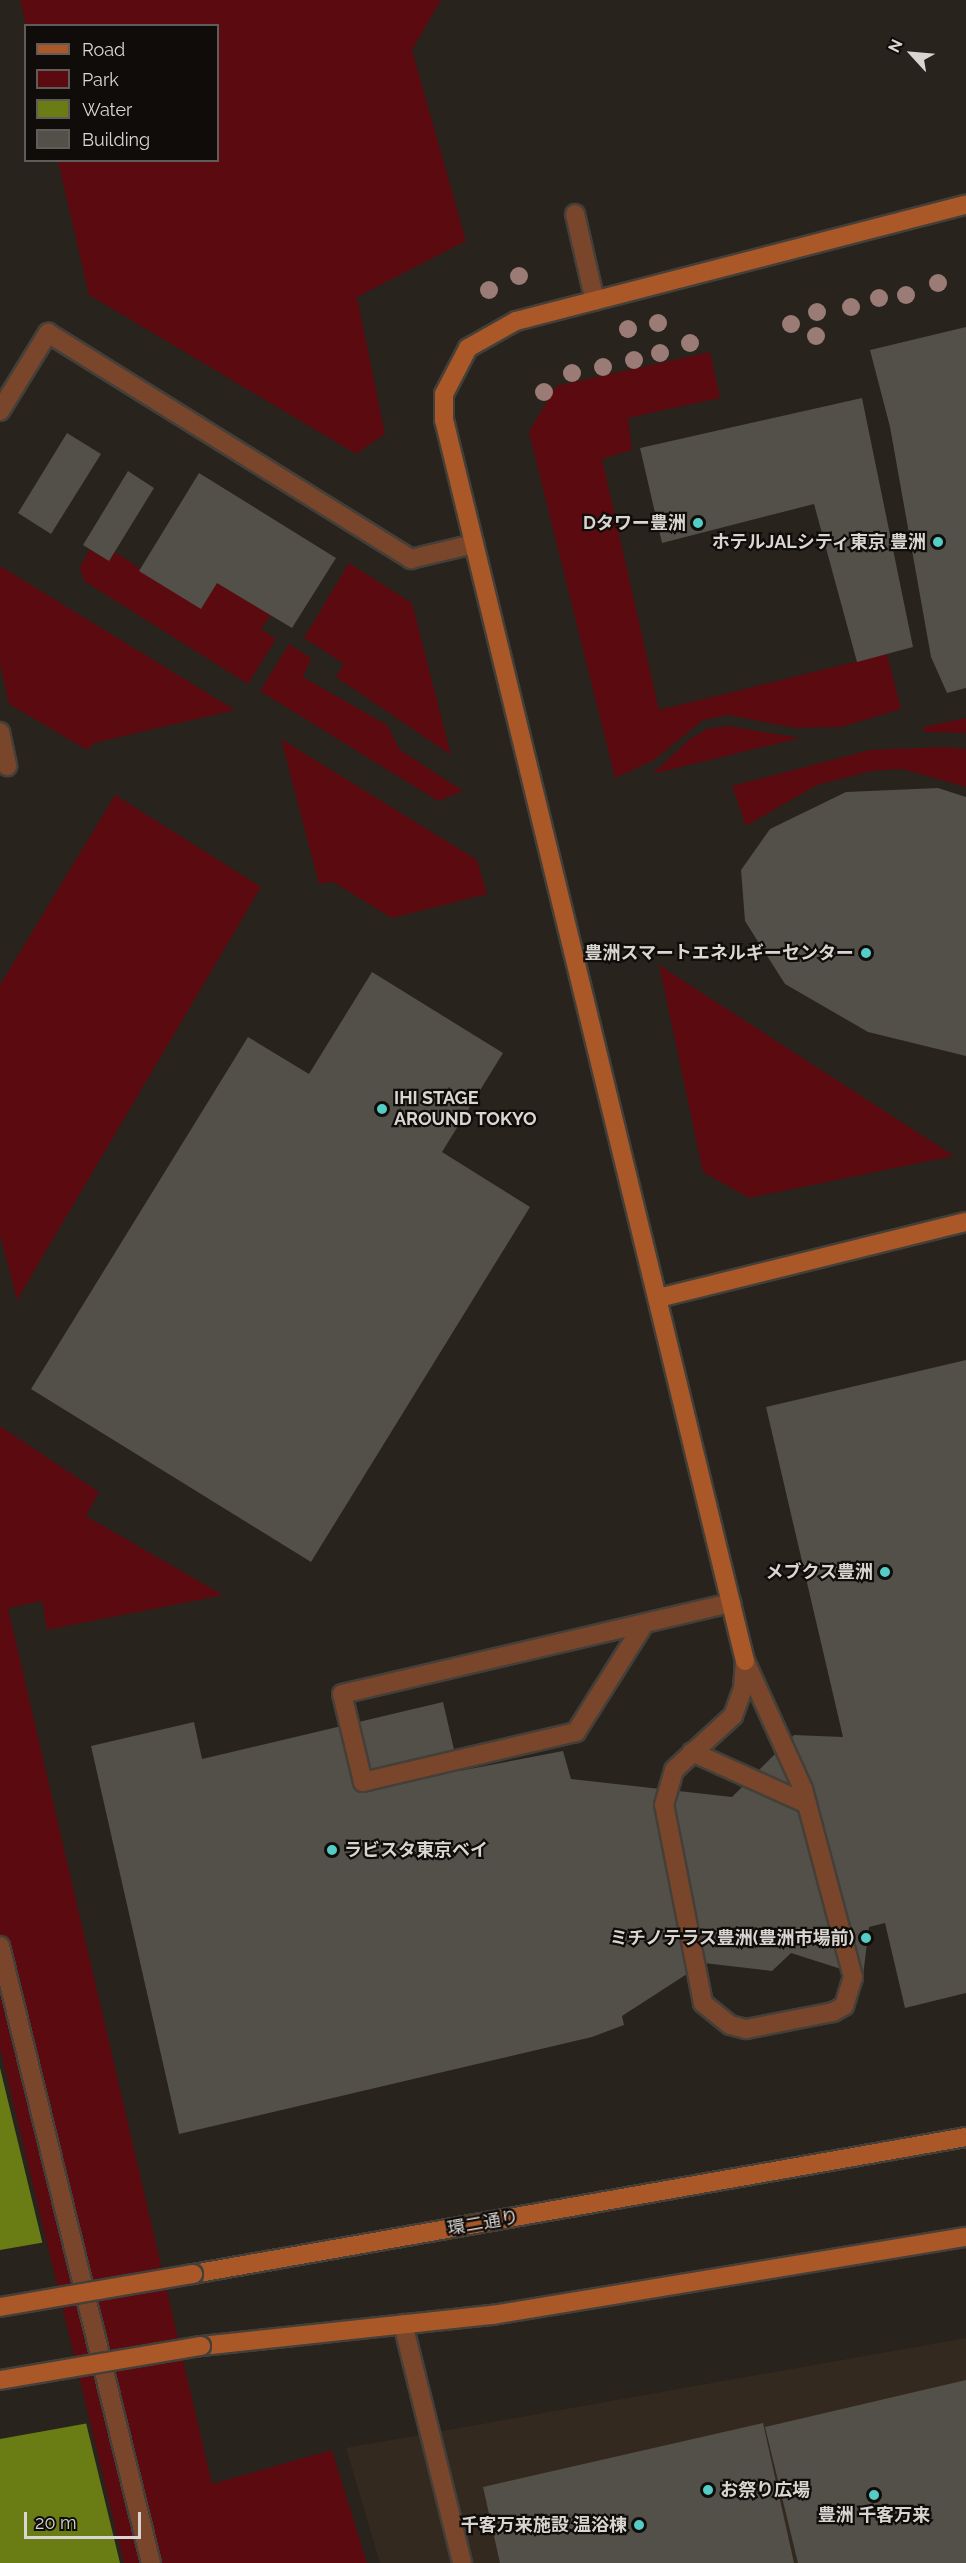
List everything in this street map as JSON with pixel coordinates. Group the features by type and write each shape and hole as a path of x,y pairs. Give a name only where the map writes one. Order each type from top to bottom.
{"street":[{"path":"745,1661 743,1689 733,1716 675,1770 664,1805 703,2003 729,2025 746,2029 833,2012 851,1991 845,1935 807,1804 745,1661 444,420 444,394 454,369 468,348 489,332 595,301 966,206"},
{"path":"575,214 595,301"},
{"path":"0,411 48,333 411,559 474,544"},
{"path":"0,732 7,766"},
{"path":"658,1298 966,1222"},
{"path":"644,1624 576,1732 363,1782 342,1694 731,1603"},
{"path":"692,1752 807,1804"},
{"path":"0,1946 151,2563"},
{"name":"環二通り","path":"0,2307 966,2137"},
{"path":"0,2380 201,2346 493,2316 966,2237"},
{"path":"403,2324 462,2563"}],"shaded area":[{"path":"966,2338 966,2563 380,2563 346,2448"}],"green space":[{"path":"20,0 441,0 412,50 466,241 357,297 385,434 356,454 89,295 58,162 219,162 219,24 26,24"},
{"path":"710,352 720,398 628,418 632,450 602,459 659,710 887,654 901,709 841,727 796,728 728,715 703,720 654,760 615,778 529,432 556,386"},
{"path":"90,549 109,561 115,552 201,609 217,583 271,615 261,629 276,639 248,684 84,581 80,567"},
{"path":"349,563 412,603 451,755 336,677 344,664 304,638"},
{"path":"0,566 235,710 94,743 87,750 9,704 0,664"},
{"path":"289,644 311,658 303,677 387,725 400,750 463,791 438,801 260,691"},
{"path":"966,718 966,733 925,732 923,727"},
{"path":"727,726 800,738 652,774 690,739 707,729"},
{"path":"281,739 477,860 487,894 392,918 333,882 319,884"},
{"path":"943,747 966,749 966,787 902,769 871,771 817,785 746,826 732,786 870,750"},
{"path":"115,795 261,887 17,1300 0,1235 0,985"},
{"path":"659,965 954,1156 749,1198 703,1172"},
{"path":"0,1426 99,1492 86,1516 223,1595 47,1630 42,1601 8,1608 212,2484 332,2450 367,2563 124,2563 0,2048"}],"water":[{"path":"0,2068 120,2563 0,2563"}],"pier":[{"path":"46,2242 89,2423 0,2439 0,2250"}],"building":[{"name":"ホテルJALシティ東京 豊洲","path":"966,327 966,688 947,693 931,657 890,427 870,350"},
{"name":"Dタワー豊洲","path":"862,398 913,647 857,662 814,504 662,543 640,448"},
{"path":"67,433 101,454 51,534 18,513"},
{"path":"128,471 154,488 109,561 83,545"},
{"path":"199,473 336,558 292,628 217,583 201,609 139,571"},
{"name":"豊洲スマートエネルギーセンター","path":"938,788 966,797 966,1056 868,1032 785,984 745,921 741,870 770,829 846,792"},
{"name":"IHI STAGE AROUND TOKYO","path":"372,972 503,1053 442,1152 530,1207 311,1562 31,1389 248,1037 309,1074"},
{"path":"966,1360 966,1993 905,2008 885,1923 869,1927 863,1976 791,1953 772,1971 704,1963 622,2016 624,2025 592,2037 179,2134 91,1746 194,1722 202,1759 443,1702 459,1771 563,1751 571,1779 732,1797 794,1735 843,1737 766,1407"},
{"name":"豊洲 千客万来","path":"966,2380 966,2563 798,2563 765,2427"},
{"name":"千客万来施設 温浴棟","path":"763,2423 794,2563 500,2563 483,2487"}],"place":[{"name":"Dタワー豊洲","path":"698,523"},
{"name":"ホテルJALシティ東京 豊洲","path":"938,542"},
{"name":"豊洲スマートエネルギーセンター","path":"866,953"},
{"name":"IHI STAGE AROUND TOKYO","path":"382,1109"},
{"name":"メブクス豊洲","path":"885,1572"},
{"name":"ラビスタ東京ベイ","path":"332,1850"},
{"name":"ミチノテラス豊洲(豊洲市場前)","path":"866,1938"},
{"name":"お祭り広場","path":"708,2490"},
{"name":"豊洲 千客万来","path":"874,2495"},
{"name":"千客万来施設 温浴棟","path":"639,2525"}]}
